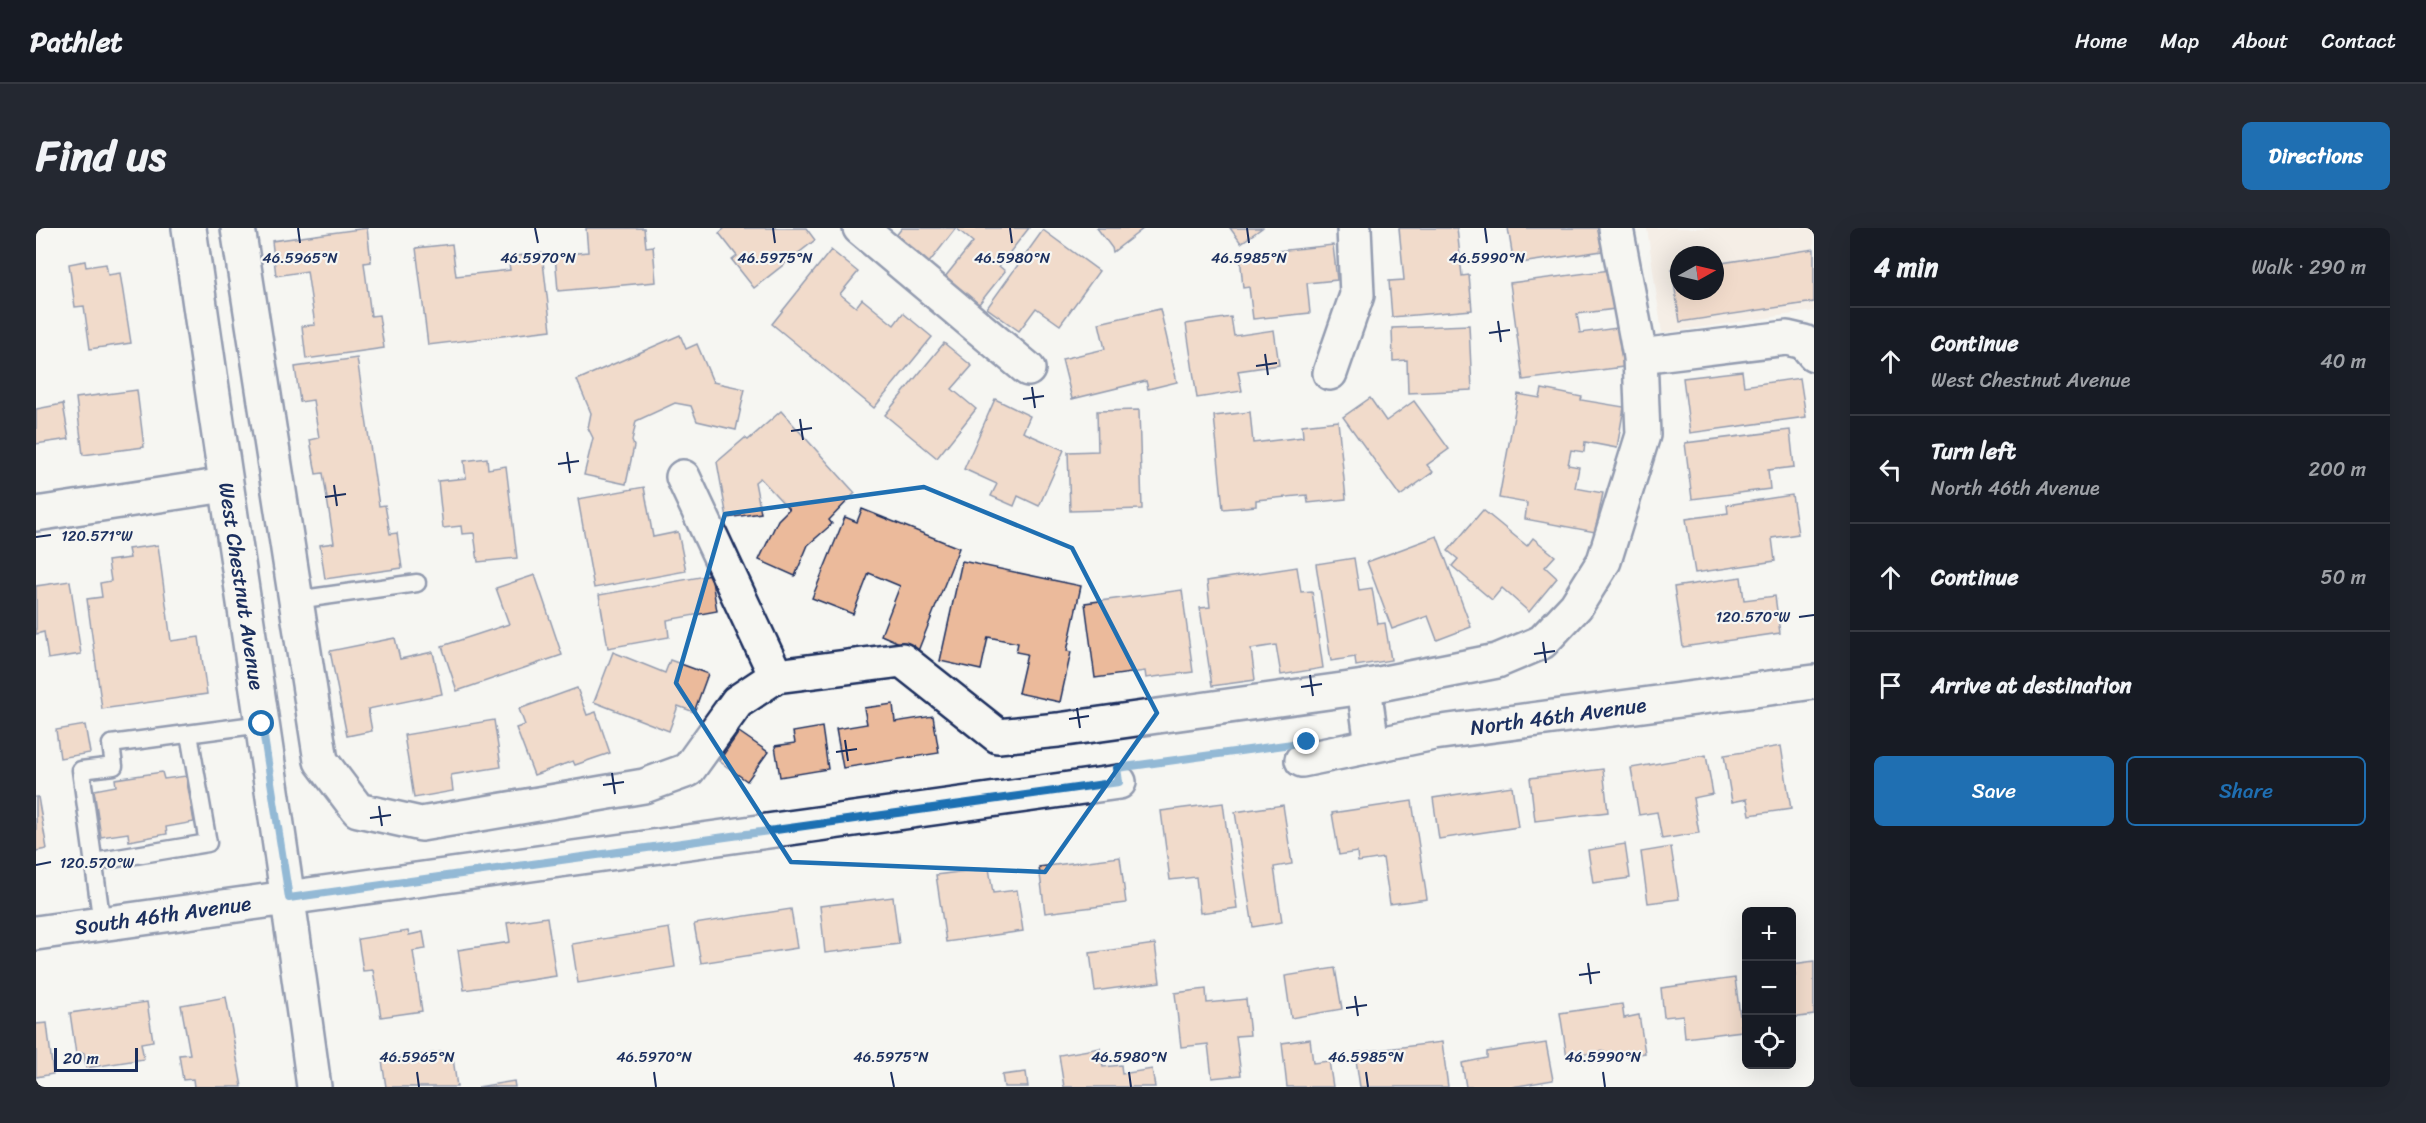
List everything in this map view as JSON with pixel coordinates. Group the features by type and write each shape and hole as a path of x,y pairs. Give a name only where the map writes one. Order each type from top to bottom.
{"street":[{"name":"West Chestnut Avenue","path":"189,228 225,485 289,898 314,1087"},
{"path":"238,228 321,761 358,810 421,824 644,786 688,770 737,702 776,676 902,660 998,736 1058,730 1364,687 1497,661 1542,642 1576,606 1604,561 1643,435 1640,356 1616,228"},
{"path":"861,228 1029,369"},
{"path":"1330,373 1357,295 1354,228"},
{"path":"1640,356 1787,338 1804,342 1814,354"},
{"path":"683,477 776,676"},
{"path":"36,514 225,485"},
{"name":"North 46th Avenue","path":"1306,759 1434,733 1814,682"},
{"path":"1364,687 1372,745"},
{"path":"289,898 1119,782"},
{"name":"South 46th Avenue","path":"36,933 289,898"}],"lane":[{"path":"296,600 417,583"},
{"path":"102,924 81,770 114,766 111,744 262,724"},
{"path":"94,862 208,843 189,734"}],"path":[{"path":"1119,782 1117,768 1307,742 1306,759"}],"highlighted area":[{"path":"924,487 1072,548 1157,713 1045,872 791,862 676,683 725,514"}],"shaded area":[{"path":"1647,228 1814,228 1814,311 1662,333"}],"building":[{"path":"367,228 371,262 364,263 371,316 379,315 384,348 306,359 302,326 315,325 307,271 276,276 272,241"},
{"path":"586,228 644,228 646,247 653,246 656,282 558,291 555,255 588,252"},
{"path":"725,228 806,228 815,240 754,288 732,260 737,256 719,233"},
{"path":"902,228 956,228 928,264 895,237"},
{"path":"956,228 1029,228 999,266 1005,271 979,304 945,277 973,242"},
{"path":"1097,228 1144,228 1113,252"},
{"path":"1230,228 1262,228 1241,243"},
{"path":"1399,228 1457,228 1462,276 1469,275 1472,310 1392,317 1389,281 1404,280"},
{"path":"1508,228 1598,228 1602,251 1514,264"},
{"path":"1043,230 1099,271 1060,325 1036,308 1019,331 987,308"},
{"path":"452,244 456,276 510,270 508,257 542,253 551,330 428,345 416,248"},
{"path":"1333,245 1337,280 1307,283 1310,313 1253,319 1249,287 1243,288 1240,255"},
{"path":"1814,249 1814,302 1680,322 1677,300 1724,300 1724,263"},
{"path":"831,250 858,272 840,294 856,307 862,299 894,325 903,313 932,337 874,408 772,324"},
{"path":"85,261 86,267 106,264 108,275 120,273 131,343 90,349 84,306 75,307 69,264"},
{"path":"1610,270 1615,309 1577,314 1580,333 1617,328 1623,367 1523,380 1510,283"},
{"path":"1160,309 1177,382 1148,389 1146,381 1072,399 1062,359 1105,349 1099,323"},
{"path":"1231,317 1234,336 1274,330 1279,365 1238,371 1242,391 1197,398 1186,324"},
{"path":"1469,325 1472,390 1408,393 1407,360 1393,361 1392,328"},
{"path":"680,335 686,349 697,344 713,382 745,389 736,430 697,421 691,406 675,403 636,421 632,441 634,446 626,484 584,475 593,438 588,428 591,413 577,380"},
{"path":"944,343 972,366 952,389 976,409 937,458 885,415"},
{"path":"357,358 379,506 385,505 390,534 397,533 402,568 325,579 320,545 334,543 323,473 316,474 310,440 319,438 313,400 300,402 295,367"},
{"path":"1742,371 1744,386 1800,378 1806,417 1690,433 1683,378"},
{"path":"1542,389 1582,397 1581,400 1624,407 1617,448 1585,442 1584,452 1571,450 1568,465 1579,467 1575,488 1603,493 1595,532 1525,519 1527,503 1499,498 1518,394 1540,398"},
{"path":"137,390 144,447 83,455 76,398"},
{"path":"1370,398 1386,421 1414,401 1449,449 1427,465 1433,472 1400,496 1343,417"},
{"path":"995,399 1030,416 1023,432 1064,450 1039,506 1018,496 1014,506 991,496 997,484 964,469"},
{"path":"63,404 69,439 36,444 36,409"},
{"path":"1139,410 1142,509 1070,511 1068,452 1098,451 1097,411"},
{"path":"781,411 855,493 829,520 832,524 808,545 795,576 759,560 778,520 789,509 760,478 755,482 761,513 727,518 717,462 745,438 748,440"},
{"path":"1250,412 1253,443 1303,437 1302,425 1338,421 1346,499 1308,503 1307,495 1256,500 1256,506 1223,509 1214,416"},
{"path":"1790,430 1794,467 1768,470 1770,489 1692,499 1685,443"},
{"path":"487,458 488,469 506,466 517,558 478,562 474,533 462,534 461,526 443,528 438,481 466,478 464,461"},
{"path":"644,487 653,537 678,532 686,571 594,588 578,499"},
{"path":"1792,495 1798,534 1772,538 1775,561 1695,573 1686,519 1728,513 1727,505"},
{"path":"862,509 959,548 918,651 881,635 900,586 869,573 853,614 812,598 845,517 857,522"},
{"path":"1483,510 1527,546 1533,538 1555,556 1545,567 1557,578 1529,612 1502,588 1492,600 1452,566 1458,559 1448,551"},
{"path":"1437,536 1471,627 1437,640 1428,616 1392,629 1367,562"},
{"path":"158,545 171,641 199,637 207,694 102,709 87,599 102,597 100,583 111,581 108,561 130,558 128,549"},
{"path":"1354,558 1359,590 1372,588 1378,624 1385,623 1391,660 1356,666 1355,657 1331,661 1316,564"},
{"path":"962,561 1081,586 1067,651 1071,652 1060,702 1018,693 1027,654 1016,652 1018,643 988,637 981,670 940,661"},
{"path":"1297,567 1301,592 1312,591 1323,668 1281,675 1276,645 1251,649 1255,680 1212,686 1200,608 1210,607 1207,581"},
{"path":"535,575 562,655 457,691 442,646 509,624 496,588"},
{"path":"711,575 717,611 667,620 669,637 608,648 599,595"},
{"path":"1741,577 1744,600 1775,596 1780,633 1683,647 1674,587"},
{"path":"70,581 81,654 48,659 44,632 36,634 36,586"},
{"path":"1182,590 1193,672 1146,678 1145,671 1095,678 1085,603"},
{"path":"395,638 400,659 433,652 442,694 368,709 372,731 347,736 330,651"},
{"path":"613,652 665,673 670,660 708,674 694,712 678,706 669,731 594,702"},
{"path":"577,688 587,715 596,712 610,753 575,765 573,761 534,775 516,728 525,725 519,709"},
{"path":"893,704 895,722 933,716 939,753 843,768 836,729 867,724 864,708"},
{"path":"494,720 501,767 451,775 453,791 414,798 404,735"},
{"path":"85,725 90,753 60,758 56,730"},
{"path":"822,727 828,769 780,777 775,746 795,743 793,732"},
{"path":"739,732 768,752 747,781 719,761"},
{"path":"1781,746 1791,809 1750,815 1747,799 1732,802 1724,755"},
{"path":"1706,755 1713,794 1693,798 1699,833 1662,839 1657,812 1639,815 1631,768"},
{"path":"1603,769 1608,812 1535,821 1530,778"},
{"path":"162,772 164,779 186,776 194,822 166,827 167,834 129,841 128,833 101,837 94,790 116,786 115,779"},
{"path":"1512,786 1518,827 1439,839 1433,798"},
{"path":"36,797 38,797 47,849 36,851"},
{"path":"1412,801 1427,899 1390,904 1383,858 1358,862 1357,852 1339,855 1332,813"},
{"path":"1223,803 1237,908 1200,913 1196,877 1170,880 1161,811"},
{"path":"1283,805 1292,864 1274,867 1282,922 1253,927 1235,812"},
{"path":"1625,844 1630,878 1593,883 1588,850"},
{"path":"1671,847 1679,899 1648,903 1641,852"},
{"path":"1120,857 1126,903 1045,913 1039,867"},
{"path":"989,868 993,893 1017,890 1023,931 946,942 936,875"},
{"path":"893,897 899,944 825,953 820,906"},
{"path":"791,909 797,948 701,963 694,924"},
{"path":"547,917 556,976 464,990 458,950 510,942 507,923"},
{"path":"669,928 675,967 578,983 572,944"},
{"path":"408,931 409,935 423,932 426,949 413,951 422,1011 381,1017 373,970 363,971 358,939"},
{"path":"1155,944 1160,982 1095,991 1090,953"},
{"path":"1814,961 1814,1015 1796,1017 1796,964"},
{"path":"1335,968 1342,1009 1291,1018 1285,976"},
{"path":"1735,978 1742,1031 1685,1038 1683,1015 1664,1017 1661,988"},
{"path":"1206,989 1207,1003 1246,999 1250,1035 1236,1036 1241,1075 1212,1078 1208,1044 1181,1047 1175,993"},
{"path":"226,997 242,1087 194,1087 193,1079 183,1080 179,1055 190,1054 181,1005"},
{"path":"147,1002 153,1041 141,1043 144,1059 86,1068 84,1053 76,1054 70,1013"},
{"path":"1622,1004 1624,1018 1639,1015 1645,1053 1605,1059 1604,1051 1567,1057 1560,1013"},
{"path":"47,1023 53,1074 36,1077 36,1024"},
{"path":"1310,1039 1313,1063 1329,1061 1333,1087 1287,1087 1282,1043"},
{"path":"1442,1042 1448,1087 1360,1087 1355,1053"},
{"path":"1546,1043 1553,1080 1512,1087 1466,1087 1462,1063 1487,1058 1487,1052"},
{"path":"1100,1048 1103,1067 1121,1065 1122,1074 1152,1069 1155,1087 1064,1087 1059,1055"},
{"path":"441,1052 442,1059 453,1058 457,1087 386,1087 382,1061"},
{"path":"1026,1072 1028,1087 1004,1087 1002,1075"},
{"path":"514,1081 515,1087 478,1087"}],"route":[{"path":"262,724 289,898 1119,782 1117,768 1307,742"}]}
